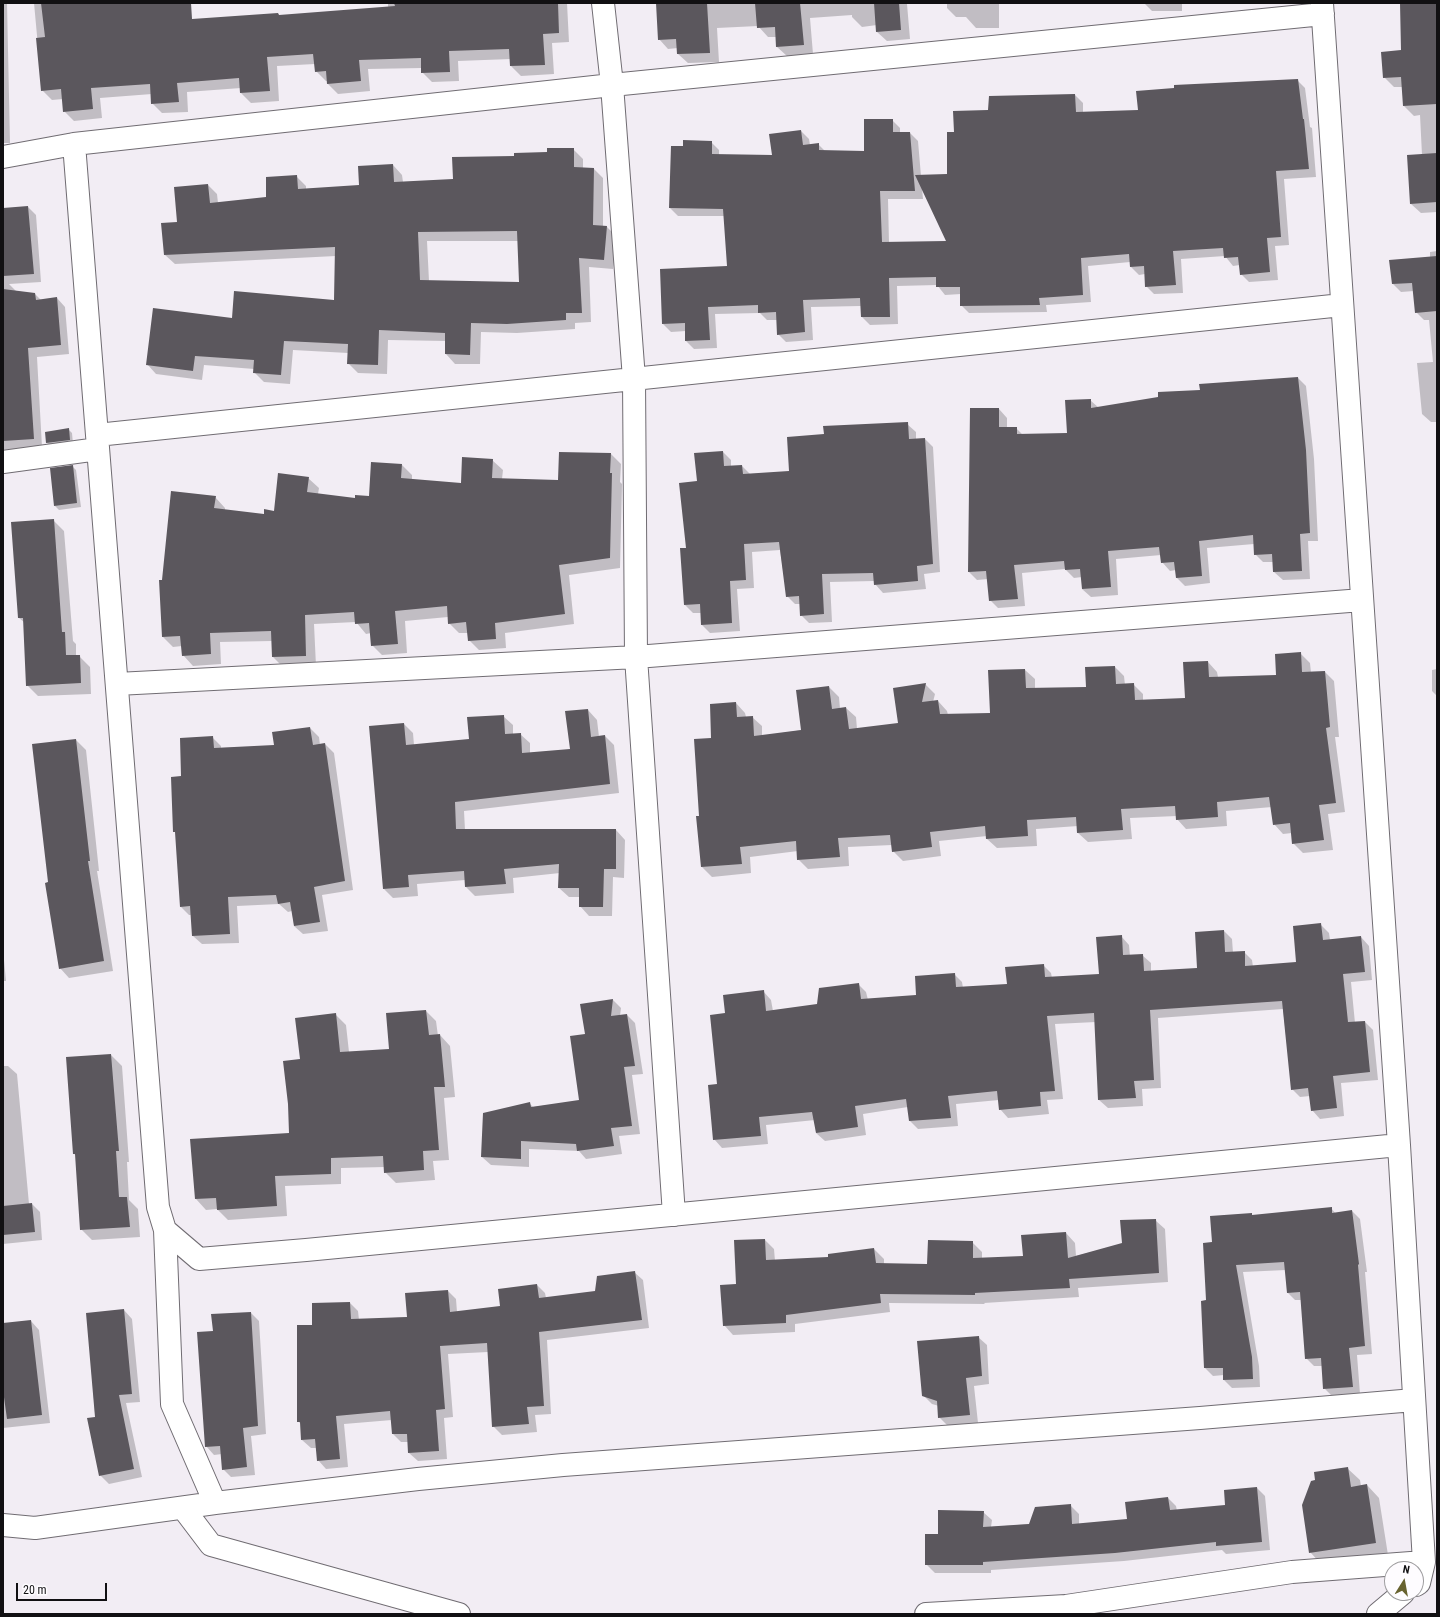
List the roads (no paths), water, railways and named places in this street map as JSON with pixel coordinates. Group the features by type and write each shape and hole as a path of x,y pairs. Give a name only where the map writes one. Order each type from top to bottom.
{"street":[{"path":"603,3 612,85 634,378 636,657 674,1215"},
{"path":"3,157 74,144 1323,8 1399,1145 1424,1561"},
{"path":"74,144 158,1207 165,1230 172,1404 215,1503"},
{"path":"3,462 97,442 634,378 1342,305"},
{"path":"117,684 636,657 1362,600"},
{"path":"165,1230 199,1259 1399,1145"},
{"path":"3,1525 35,1528 215,1503 418,1479 563,1465 1200,1418 1414,1400"},
{"path":"183,1508 211,1545 459,1614"},
{"path":"926,1614 1066,1606 1292,1572 1384,1565"},
{"path":"1378,1614 1393,1601"}]}
